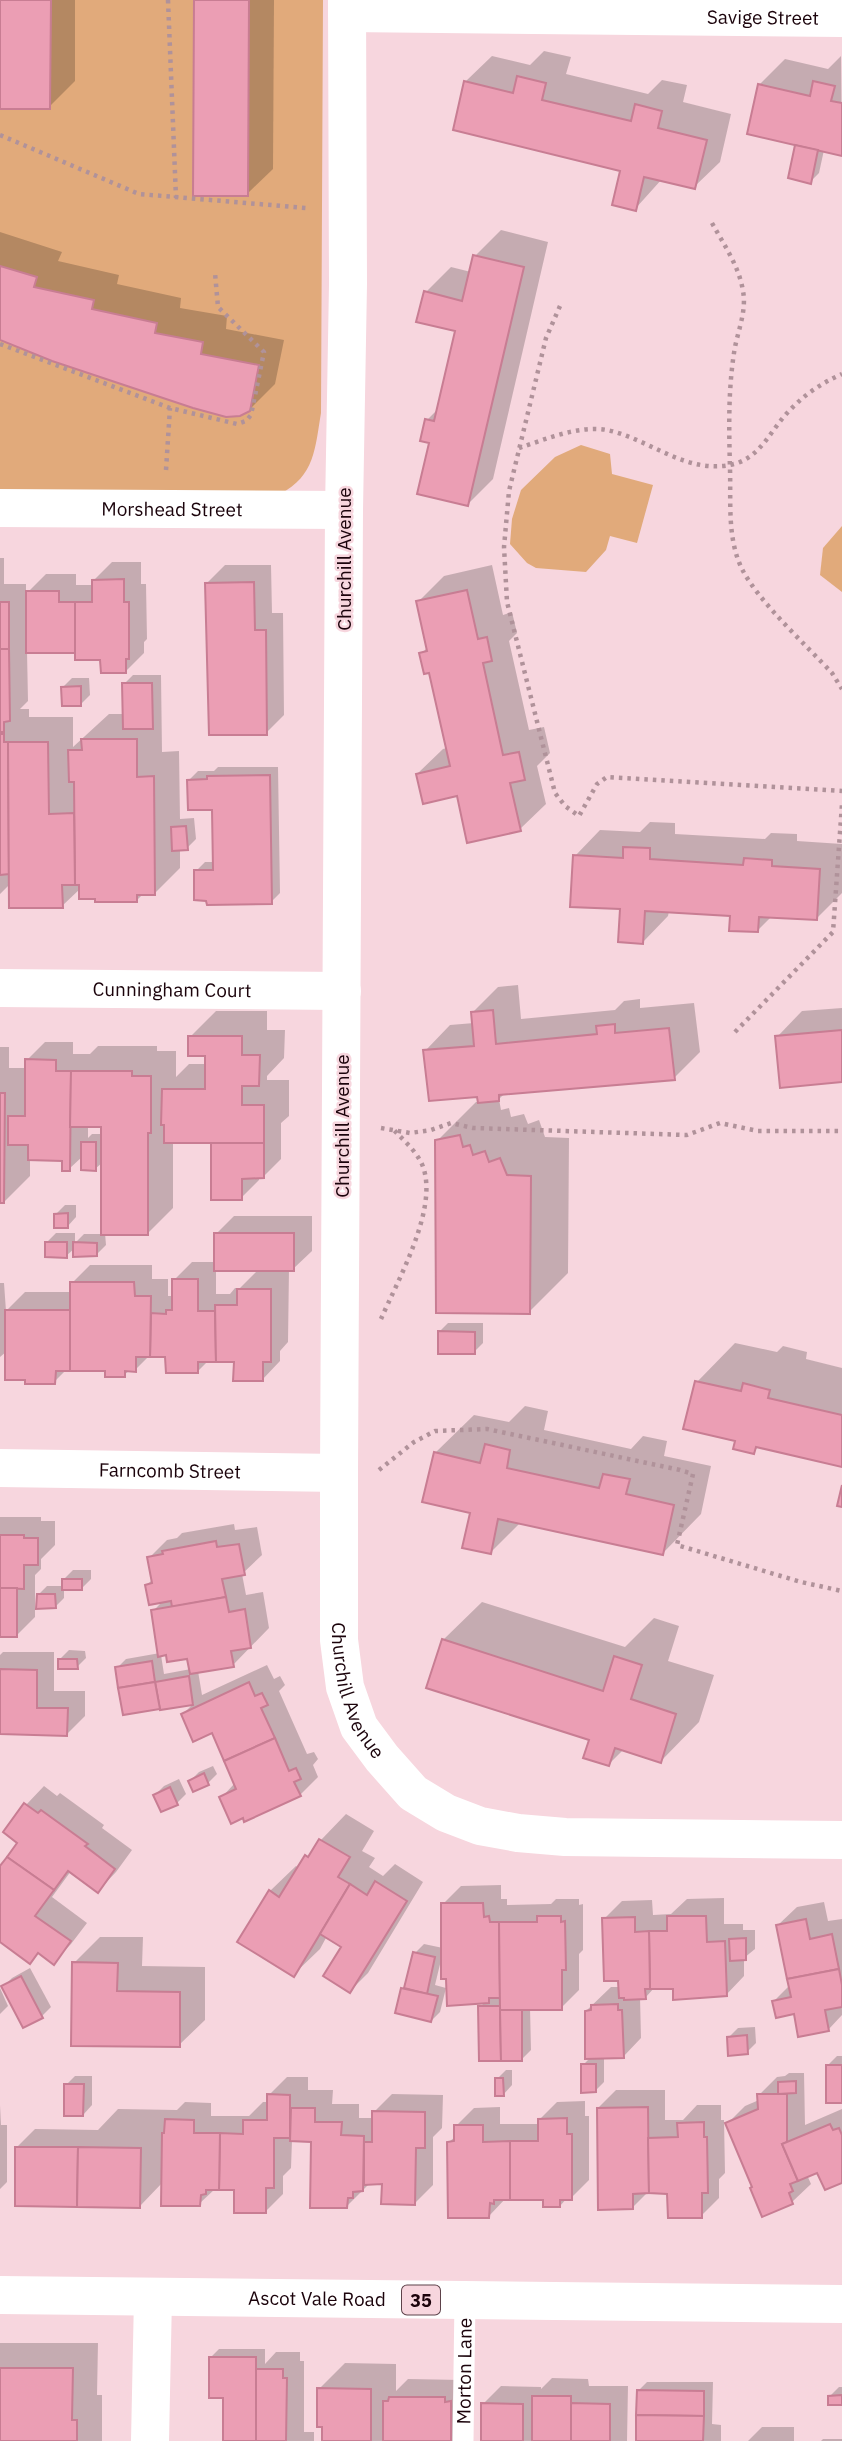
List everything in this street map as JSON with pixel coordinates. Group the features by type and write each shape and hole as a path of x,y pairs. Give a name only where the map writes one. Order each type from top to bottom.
{"street":[{"name":"Savige Street","path":"347,6 841,12"},
{"name":"Churchill Avenue","path":"347,6 348,284 344,510 339,1472 339,1640 345,1687 359,1727 412,1793 446,1813 480,1826 565,1837 842,1840"},
{"name":"Morshead Street","path":"0,508 344,510"},
{"name":"Cunningham Court","path":"0,988 342,991"},
{"name":"Farncomb Street","path":"0,1468 339,1472"},
{"name":"Ascot Vale Road","path":"0,2295 842,2304"},
{"path":"150,2441 153,2297"}],"lane":[{"name":"Morton Lane","path":"463,2441 465,2300"}],"path":[{"path":"168,0 176,198"},
{"path":"0,135 139,194 306,208"},
{"path":"712,223 739,273 744,293 729,397 731,527 734,549 754,587 832,673 842,689"},
{"path":"0,344 170,408 237,424 246,421 251,415 264,352 218,307 215,273"},
{"path":"560,306 547,338 509,491 504,547 507,602 555,793 565,806 579,816 597,784 607,777 842,791"},
{"path":"519,448 583,430 606,430 628,436 680,460 703,466 730,465 745,461 757,452 771,430 810,391 842,374"},
{"path":"166,471 170,408"},
{"path":"734,1032 833,932 842,804"},
{"path":"381,1128 410,1133 451,1123 473,1128 687,1135 720,1123 758,1131 842,1131"},
{"path":"380,1322 416,1237 426,1201 425,1173 416,1153 393,1129"},
{"path":"378,1470 414,1442 435,1431 487,1429 680,1470 693,1474 677,1545 801,1582 842,1591"}],"shaded area":[{"path":"0,0 323,0 321,413 315,449 307,470 292,487 280,494 0,490"},
{"path":"581,445 610,454 612,474 653,485 637,543 610,536 606,550 586,572 536,568 527,563 510,544 512,519 521,490 555,457"},
{"path":"842,526 842,592 820,575 823,548"}],"building":[{"path":"0,0 51,0 50,109 0,109"},
{"path":"194,0 249,0 248,196 193,196"},
{"path":"517,76 546,83 542,100 631,121 635,104 662,111 658,128 707,140 695,189 644,177 636,211 612,205 620,171 453,130 464,81 513,93"},
{"path":"813,81 835,86 831,101 842,103 842,156 747,134 758,84 810,96"},
{"path":"795,145 818,150 811,184 788,178"},
{"path":"473,255 524,267 468,506 417,494 429,443 420,441 425,419 434,421 455,331 416,322 424,291 462,301"},
{"path":"0,266 37,277 34,287 94,300 92,309 157,323 155,333 203,342 201,354 259,365 250,411 240,416 226,417 193,408 52,361 0,340"},
{"path":"124,579 124,602 129,602 129,659 126,659 126,673 101,673 100,660 75,660 75,602 92,602 92,580"},
{"path":"254,582 255,630 266,630 267,735 209,735 205,583"},
{"path":"467,590 478,639 487,637 492,661 483,663 503,755 519,752 525,780 510,783 521,831 467,843 457,796 423,804 416,774 450,766 429,673 424,674 419,653 427,651 416,601"},
{"path":"26,591 59,591 59,602 75,602 75,653 26,653"},
{"path":"0,602 9,602 9,649 0,649"},
{"path":"0,649 9,649 10,721 4,722 4,732 0,732"},
{"path":"122,683 152,683 153,729 123,729"},
{"path":"81,686 81,706 62,706 61,687"},
{"path":"0,734 4,734 4,742 8,742 9,874 0,875"},
{"path":"81,739 137,739 137,777 154,776 155,895 137,895 137,902 95,902 95,899 79,899 79,885 75,885 74,782 69,782 68,750 82,750"},
{"path":"8,742 48,742 49,814 74,813 75,885 62,885 63,908 9,908"},
{"path":"270,775 272,904 207,905 206,901 194,900 194,870 213,870 212,810 188,810 187,780 207,779 207,776"},
{"path":"186,826 188,850 172,851 171,827"},
{"path":"623,847 650,848 650,859 743,865 744,858 772,860 772,866 820,869 817,920 759,917 758,932 729,931 730,916 645,911 643,944 618,942 620,909 570,907 573,855 623,858"},
{"path":"493,1010 496,1044 597,1034 596,1026 615,1024 615,1033 669,1028 675,1080 499,1095 499,1101 478,1103 477,1097 429,1101 423,1050 474,1046 471,1012"},
{"path":"842,1030 842,1082 780,1088 775,1036"},
{"path":"188,1036 242,1036 242,1055 260,1055 259,1086 242,1086 242,1105 264,1105 264,1143 164,1143 164,1125 161,1125 162,1089 205,1089 205,1056 188,1056"},
{"path":"25,1059 56,1060 56,1071 71,1071 70,1171 62,1171 62,1161 28,1160 28,1145 8,1145 8,1116 25,1116"},
{"path":"71,1071 132,1071 132,1076 151,1076 148,1235 101,1235 101,1127 70,1127"},
{"path":"0,1093 5,1093 4,1203 0,1203"},
{"path":"460,1135 463,1147 470,1145 473,1155 485,1151 489,1162 500,1158 507,1175 531,1176 530,1314 436,1313 435,1140"},
{"path":"81,1142 96,1142 96,1171 81,1170"},
{"path":"211,1143 264,1143 264,1178 242,1179 242,1200 211,1200"},
{"path":"68,1213 68,1228 54,1228 54,1214"},
{"path":"214,1233 294,1233 294,1271 214,1271"},
{"path":"45,1242 67,1242 67,1258 45,1257"},
{"path":"73,1242 97,1243 97,1256 73,1257"},
{"path":"172,1279 198,1279 198,1311 215,1311 216,1362 198,1362 198,1373 166,1373 165,1357 150,1357 151,1313 166,1314 166,1310 172,1310"},
{"path":"70,1282 134,1282 135,1296 151,1296 150,1357 136,1357 136,1372 125,1371 125,1377 105,1377 105,1371 70,1371"},
{"path":"237,1289 271,1289 271,1362 263,1362 263,1381 233,1381 234,1362 216,1362 215,1305 237,1305"},
{"path":"5,1310 70,1310 70,1371 56,1371 55,1384 25,1384 25,1380 5,1380"},
{"path":"438,1331 475,1332 475,1354 438,1354"},
{"path":"695,1381 741,1391 743,1383 770,1390 768,1398 842,1415 842,1467 756,1447 754,1454 733,1449 735,1441 683,1429"},
{"path":"485,1444 510,1450 507,1468 599,1488 603,1474 630,1479 626,1494 674,1505 663,1555 498,1519 491,1554 462,1548 470,1513 422,1502 434,1452 480,1463"},
{"path":"842,1485 842,1507 837,1506"},
{"path":"0,1535 38,1538 38,1565 24,1565 24,1589 0,1588"},
{"path":"216,1541 217,1547 239,1544 245,1575 222,1579 226,1597 172,1607 171,1601 149,1605 145,1585 152,1583 147,1557 163,1554 162,1551"},
{"path":"62,1579 82,1579 82,1590 62,1590"},
{"path":"0,1588 17,1588 17,1637 0,1637"},
{"path":"37,1594 55,1594 56,1608 36,1609"},
{"path":"226,1597 229,1612 245,1609 251,1648 231,1651 234,1667 190,1674 187,1659 167,1662 166,1655 158,1657 151,1610"},
{"path":"442,1639 603,1691 614,1656 642,1665 631,1699 676,1714 661,1763 615,1748 609,1766 583,1758 589,1740 426,1688"},
{"path":"58,1659 77,1659 78,1669 58,1669"},
{"path":"152,1661 155,1682 118,1688 115,1667"},
{"path":"0,1669 37,1670 37,1708 68,1708 67,1736 0,1734"},
{"path":"189,1676 193,1705 160,1710 155,1682"},
{"path":"155,1682 160,1709 123,1715 118,1688"},
{"path":"249,1682 255,1696 262,1693 268,1705 261,1708 275,1738 224,1761 212,1733 193,1742 181,1714"},
{"path":"275,1738 289,1771 296,1768 301,1779 294,1782 301,1796 244,1822 243,1818 231,1824 219,1797 236,1789 224,1761"},
{"path":"204,1773 209,1785 193,1792 188,1781"},
{"path":"170,1787 178,1805 161,1812 153,1795"},
{"path":"24,1803 38,1813 41,1810 88,1844 85,1846 115,1869 98,1893 68,1871 54,1890 7,1857 17,1843 3,1832"},
{"path":"319,1839 350,1857 338,1877 350,1884 294,1977 237,1942 269,1890 279,1897 305,1855 308,1857"},
{"path":"7,1857 54,1890 35,1916 71,1941 54,1965 38,1953 30,1964 0,1942 0,1866"},
{"path":"375,1881 407,1901 350,1993 323,1976 341,1947 320,1934 350,1884 367,1895"},
{"path":"441,1903 483,1903 484,1917 489,1916 490,1922 499,1922 500,1998 489,1998 489,2003 447,2006 446,1979 441,1979"},
{"path":"537,1916 561,1916 561,1922 565,1921 566,1970 562,1970 562,2010 500,2010 499,1922 537,1922"},
{"path":"667,1916 706,1916 707,1942 725,1941 727,1996 673,2000 673,1989 650,1989 649,1931 667,1931"},
{"path":"635,1917 635,1932 649,1931 650,1989 645,1989 646,1999 624,2000 619,1998 618,1981 604,1981 602,1918"},
{"path":"806,1919 810,1939 832,1934 839,1969 787,1979 776,1925"},
{"path":"746,1938 746,1960 730,1961 729,1939"},
{"path":"413,1952 435,1957 427,1994 404,1988"},
{"path":"72,1962 118,1963 117,1991 180,1992 180,2047 71,2046"},
{"path":"839,1969 842,2007 825,2010 829,2031 798,2037 794,2014 776,2018 772,2001 791,1997 787,1979"},
{"path":"21,1976 43,2018 23,2028 1,1986"},
{"path":"401,1988 438,1996 431,2022 395,2013"},
{"path":"618,2004 618,2010 622,2010 624,2058 585,2059 585,2011 591,2010 591,2005"},
{"path":"478,2006 500,2006 501,2061 479,2061"},
{"path":"500,2010 522,2010 522,2061 501,2061"},
{"path":"747,2035 748,2054 728,2056 727,2037"},
{"path":"581,2064 596,2064 596,2092 581,2093"},
{"path":"826,2065 842,2065 842,2103 826,2103"},
{"path":"495,2078 503,2078 504,2096 495,2096"},
{"path":"796,2081 796,2093 778,2094 778,2082"},
{"path":"64,2084 84,2084 83,2116 64,2116"},
{"path":"267,2094 290,2095 290,2138 274,2138 274,2188 266,2188 266,2213 234,2213 234,2190 219,2190 220,2133 243,2134 243,2120 267,2120"},
{"path":"757,2094 787,2094 787,2142 782,2144 798,2181 790,2184 793,2191 789,2193 793,2204 762,2217 725,2123 758,2109"},
{"path":"648,2107 649,2193 633,2194 633,2209 598,2210 597,2108"},
{"path":"291,2108 315,2108 315,2122 342,2122 341,2135 364,2136 363,2191 353,2192 353,2198 348,2198 347,2208 310,2208 311,2142 290,2141"},
{"path":"372,2111 425,2112 425,2148 416,2148 415,2205 381,2204 382,2184 364,2185 364,2142 372,2142"},
{"path":"567,2118 567,2134 572,2134 572,2200 560,2200 560,2207 543,2207 543,2200 510,2200 510,2141 538,2141 538,2119"},
{"path":"165,2119 194,2120 194,2133 220,2133 219,2190 206,2190 206,2194 201,2195 200,2206 161,2206 162,2133"},
{"path":"704,2122 704,2137 707,2137 708,2193 702,2193 702,2218 668,2218 667,2194 649,2193 648,2138 678,2137 677,2123"},
{"path":"830,2124 833,2130 839,2128 842,2135 842,2183 825,2190 817,2173 798,2181 782,2144"},
{"path":"454,2125 483,2125 483,2142 510,2141 510,2200 494,2200 494,2204 490,2203 489,2218 448,2218 447,2142 454,2141"},
{"path":"15,2147 78,2147 77,2207 15,2206"},
{"path":"78,2147 141,2148 140,2208 77,2207"},
{"path":"209,2357 256,2357 256,2441 223,2441 223,2398 209,2398"},
{"path":"0,2368 73,2368 72,2420 77,2420 77,2441 0,2441"},
{"path":"256,2369 283,2369 283,2378 287,2378 286,2441 256,2441"},
{"path":"317,2388 371,2389 371,2441 322,2441 322,2427 317,2427"},
{"path":"637,2390 704,2391 704,2416 636,2415"},
{"path":"842,2395 842,2405 828,2405 828,2396"},
{"path":"532,2396 571,2396 571,2441 532,2441"},
{"path":"389,2397 445,2397 445,2402 451,2401 451,2441 383,2441 383,2401 388,2401"},
{"path":"481,2403 523,2404 523,2441 481,2441"},
{"path":"571,2403 610,2404 610,2441 571,2441"},
{"path":"636,2415 704,2416 703,2441 636,2441"}]}
